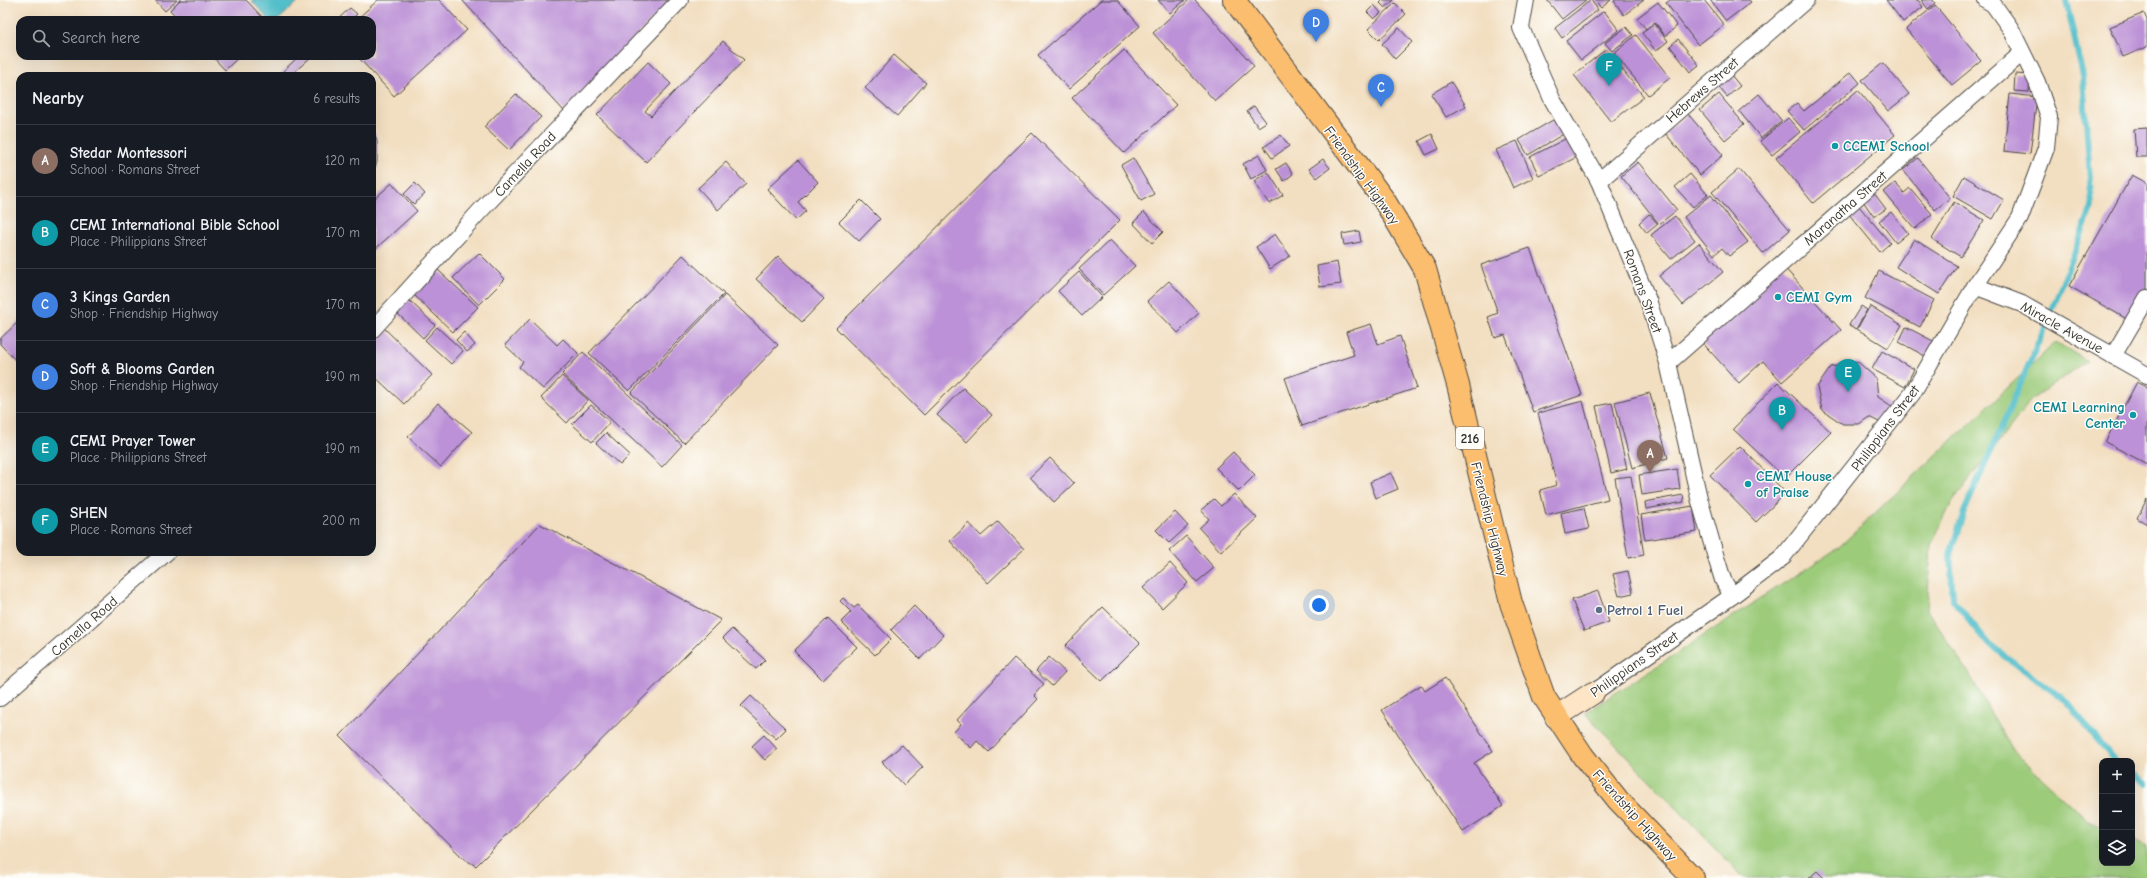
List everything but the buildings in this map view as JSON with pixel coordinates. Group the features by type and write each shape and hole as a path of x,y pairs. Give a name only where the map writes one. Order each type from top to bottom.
{"main road":[{"name":"Friendship Highway","path":"1240,2 1384,200 1425,269 1458,385 1511,603 1544,697 1583,756 1618,800 1693,878"}],"street":[{"name":"Camella Road","path":"376,326 480,211 680,0"},
{"name":"Romans Street","path":"1526,0 1521,28 1552,99 1599,181 1648,300 1668,363 1699,498 1723,580 1732,596"},
{"name":"Hebrews Street","path":"1599,181 1806,0"},
{"name":"Philippians Street","path":"1556,717 1732,596 1782,558 1912,394 1974,286 2020,218 2046,148 2049,117 2037,82 2011,29 1993,4 1986,0"},
{"name":"Maranatha Street","path":"1668,363 2022,53"},
{"name":"Miracle Avenue","path":"1974,286 2022,304 2147,375"},
{"path":"2113,356 2147,298"},
{"name":"Camella Road","path":"0,698 162,556"}],"green space":[{"path":"2056,342 2087,361 2031,400 1952,502 1931,545 1927,610 1967,670 2012,750 2088,821 2099,826 2099,866 2135,866 2135,841 2147,847 2147,878 1744,878 1585,713 1838,548"}],"water":[{"path":"251,0 300,0 282,16 265,16"}],"waterway":[{"path":"2066,0 2083,77 2092,207 2047,323 1964,512 1950,554 1953,600 1990,645 2066,701 2113,758"},
{"path":"2135,775 2147,783"}],"place":[{"name":"Soft & Blooms Garden","path":"1316,42"},
{"name":"SHEN","path":"1609,86"},
{"name":"3 Kings Garden","path":"1381,107"},
{"name":"CCEMI School","path":"1835,146"},
{"name":"CEMI Gym","path":"1778,297"},
{"name":"CEMI Prayer Tower","path":"1848,392"},
{"name":"CEMI Learning Center","path":"2133,415"},
{"name":"CEMI International Bible School","path":"1782,430"},
{"name":"Stedar Montessori","path":"1650,473"},
{"name":"CEMI House of Praise","path":"1748,484"},
{"name":"Petrol 1 Fuel","path":"1599,610"}]}
